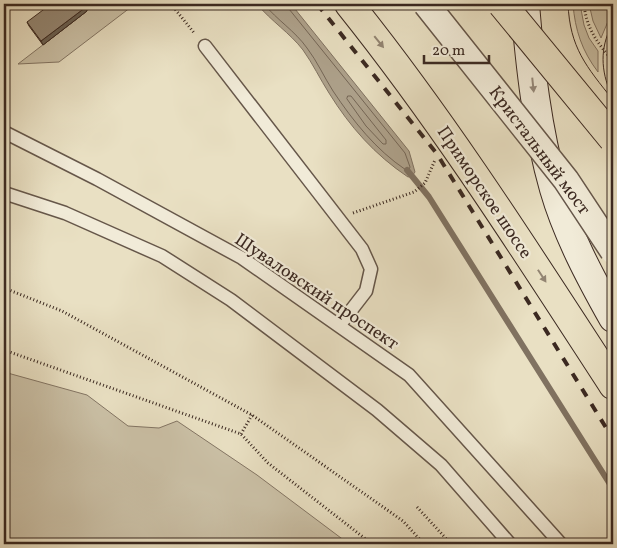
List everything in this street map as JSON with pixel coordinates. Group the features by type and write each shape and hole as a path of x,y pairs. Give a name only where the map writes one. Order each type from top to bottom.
{"main road":[{"name":"Приморское шоссе","path":"349,4 385,49 452,140 613,386"},
{"path":"502,4 613,139"},
{"path":"525,4 536,113 554,190 575,246 613,318"},
{"path":"528,37 531,4"}],"street":[{"name":"Кристальный мост","path":"426,4 566,180 613,251"}],"lane":[{"path":"205,46 362,249 371,270 366,291 339,326"},
{"name":"Шуваловский проспект","path":"4,132 98,179 242,258 409,375 561,544"},
{"path":"4,193 65,214 162,256 231,300 377,410 434,459 510,544"}],"path":[{"path":"171,4 205,46"},
{"path":"584,4 593,36 613,61"},
{"path":"339,218 414,192 425,184"},
{"path":"4,288 62,311 252,415 403,521 424,544"},
{"path":"4,350 241,434 268,463 372,544"},
{"path":"241,434 252,415"},
{"path":"417,507 451,544"}],"shaded area":[{"path":"82,4 135,4 59,62 18,64 87,11"},
{"path":"573,4 580,4 584,25 589,38 598,51 598,72 580,40"},
{"path":"589,4 613,4 613,14 601,38 593,21"},
{"path":"4,372 87,395 128,426 159,428 177,421 257,475 349,544 4,544"}],"water":[{"path":"257,4 291,4 409,151 415,172 412,176 408,177 396,168 364,140 337,105 303,50"}],"building":[{"path":"51,4 83,4 86,7 41,41 27,22"}],"waterway":[{"path":"407,170 429,197 613,489"}],"tram line":[{"path":"568,4 572,33 581,56 613,100"},
{"path":"609,89 604,72 603,55 606,39 613,23"}],"railway":[{"path":"317,4 437,154 613,439"}]}
